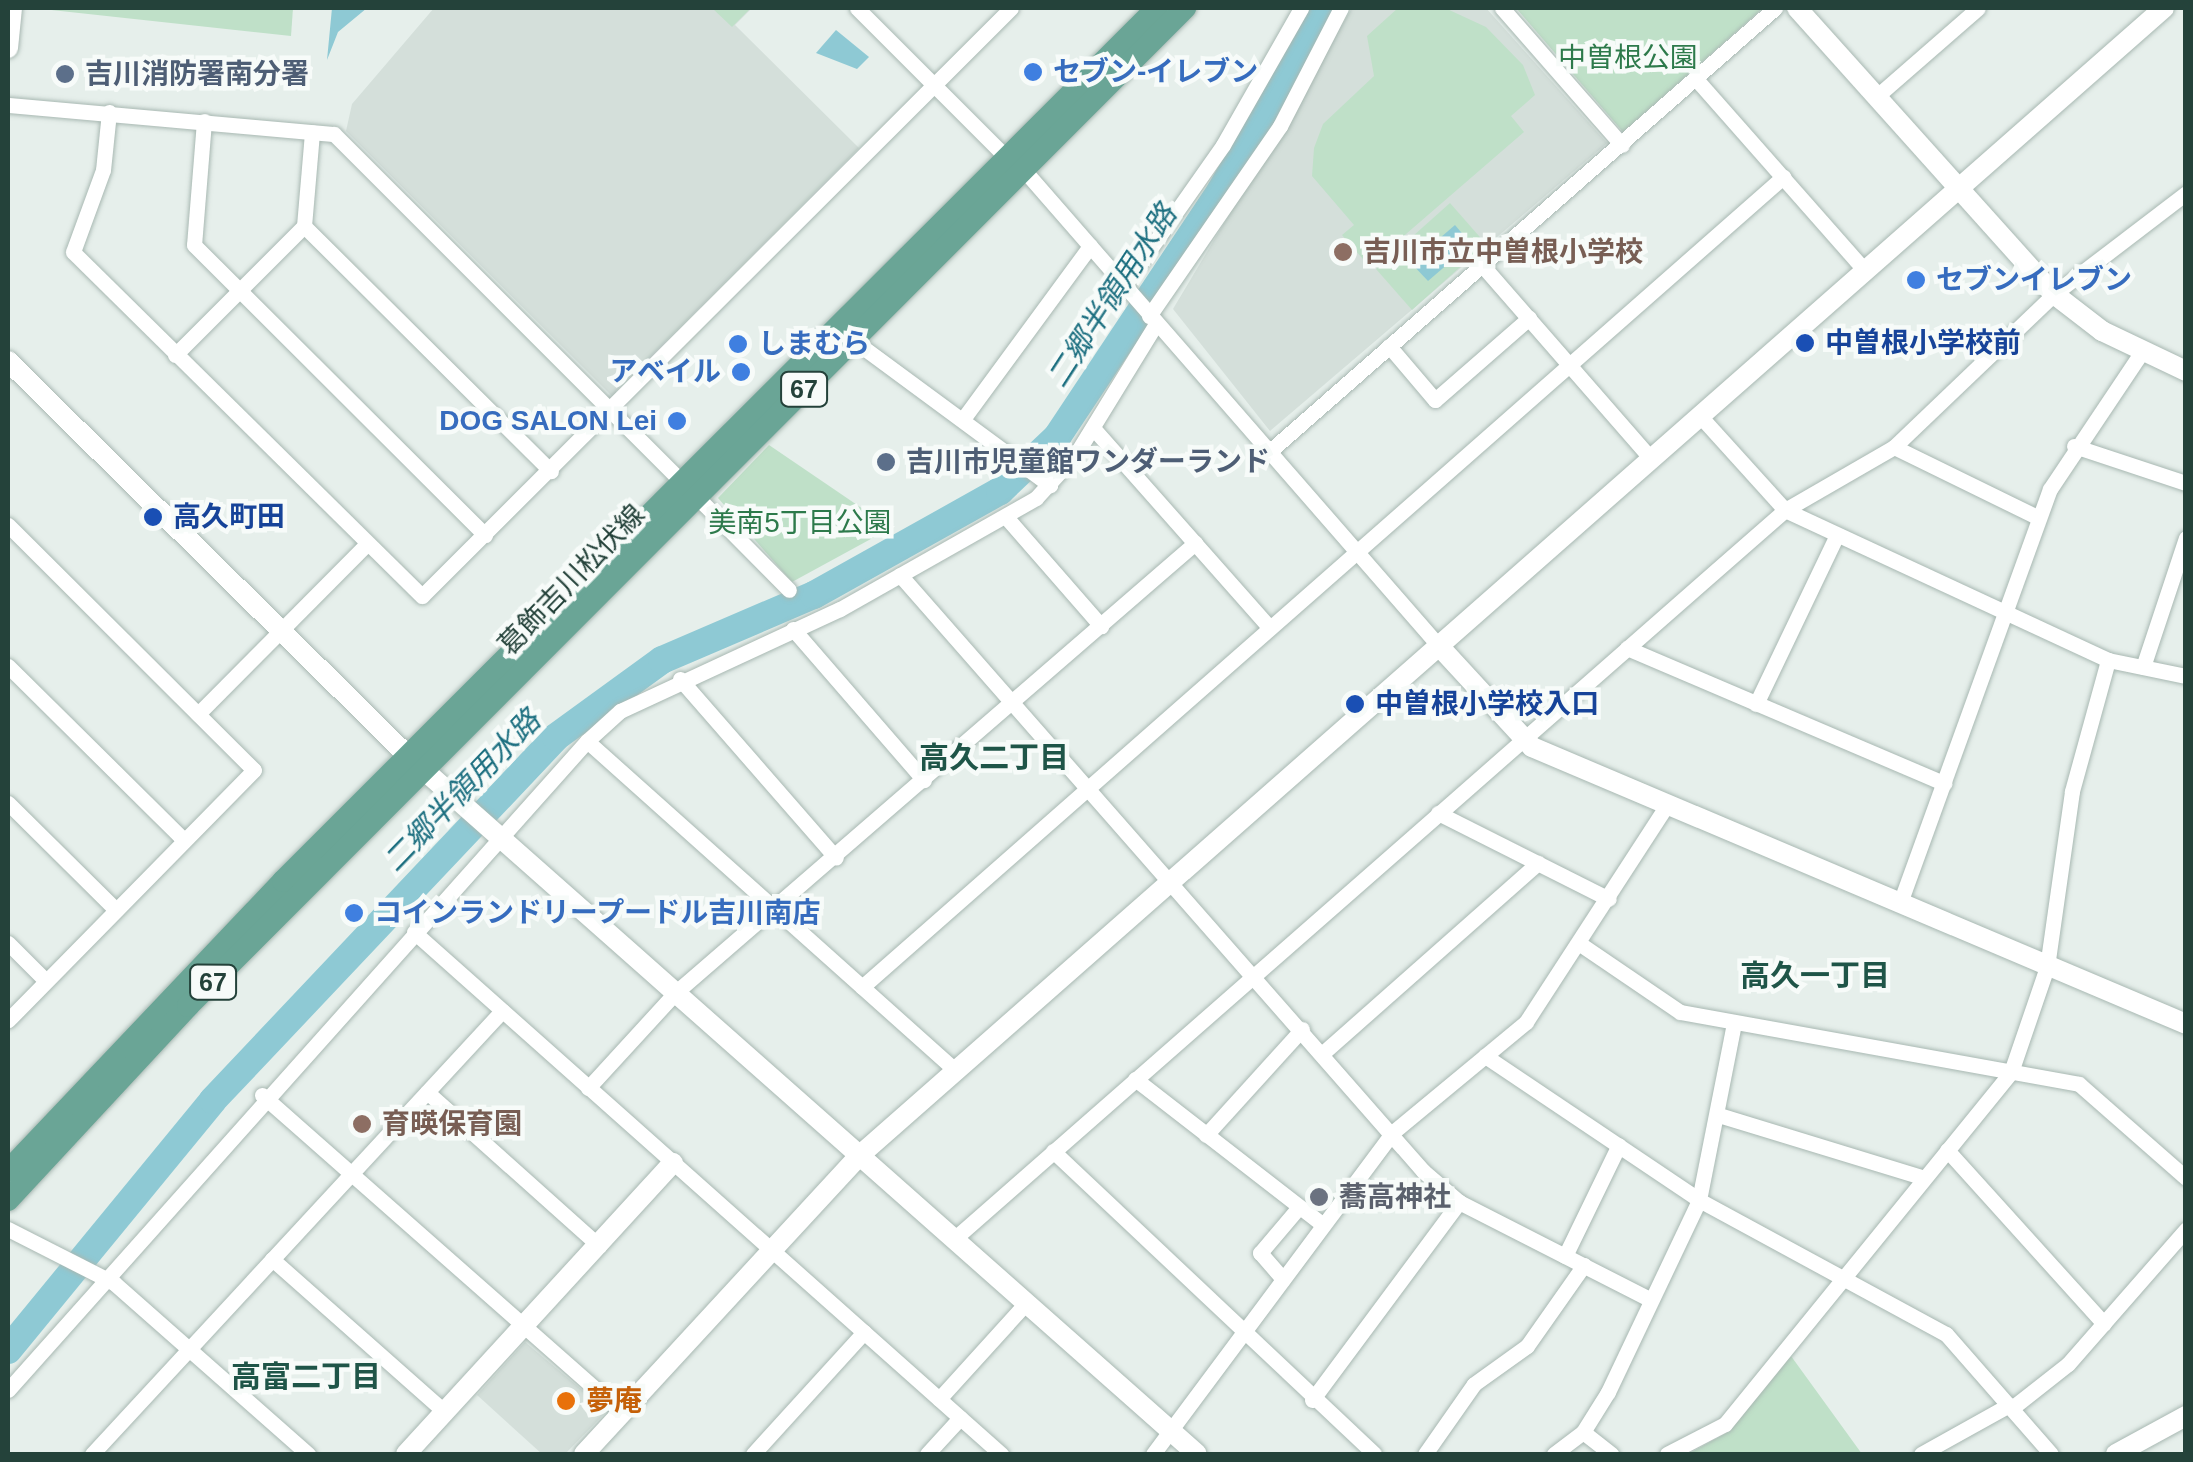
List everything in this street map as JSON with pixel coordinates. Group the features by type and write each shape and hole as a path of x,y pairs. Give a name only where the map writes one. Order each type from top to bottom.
{"main road":[{"name":"葛飾吉川松伏線","path":"8,1171 408,756 854,340 1157,8"},
{"name":"葛飾吉川松伏線","path":"8,1200 426,773 689,490 1015,164 1185,8"}],"street":[{"path":"8,48 12,8"},
{"path":"857,8 1015,164 1090,246 1522,740 2186,1024"},
{"path":"1128,290 1224,144 1300,8"},
{"path":"8,1390 97,1275 414,932 494,834 588,741 680,679 793,629 900,574 1006,517 1050,485 1093,428 1153,320 1280,126 1341,8"},
{"path":"1502,8 1622,144"},
{"path":"1270,451 1775,8"},
{"path":"1796,8 2054,294 2141,353 2186,371"},
{"path":"1876,97 1978,8"},
{"path":"584,1454 859,1156 2164,8"},
{"path":"108,112 103,170 73,252 422,596 551,471 1007,9"},
{"path":"1696,79 1866,272"},
{"path":"8,105 312,132 343,142 789,590"},
{"path":"204,121 194,245 486,535"},
{"path":"175,355 304,226 312,132"},
{"path":"862,987 1783,177"},
{"path":"954,1239 1785,510 1894,447 2054,294 2179,208 2186,193"},
{"path":"304,226 551,471"},
{"path":"962,419 1090,246"},
{"path":"1482,265 1651,459"},
{"path":"1389,346 1435,400 1528,318"},
{"path":"854,340 1050,485"},
{"path":"1900,904 2039,518 2074,446 2141,353"},
{"path":"8,361 426,773 1196,1454"},
{"path":"1701,417 1785,510 2108,660 2186,676"},
{"path":"1093,428 1269,627"},
{"path":"2074,446 2186,483"},
{"path":"1894,447 2039,518"},
{"path":"1006,517 1101,626"},
{"path":"8,525 254,770 8,1020"},
{"path":"1756,704 1837,534"},
{"path":"2143,667 2186,538"},
{"path":"588,1088 674,993 776,910 1195,543"},
{"path":"198,714 366,545"},
{"path":"900,574 1252,976 1459,1202 1648,1299"},
{"path":"793,629 924,780"},
{"path":"1627,648 1944,783"},
{"path":"1666,1454 1725,1424 1840,1277 2011,1072 2047,967 2075,775 2108,660"},
{"path":"8,666 184,840"},
{"path":"680,679 836,858"},
{"path":"588,741 955,1070"},
{"path":"8,803 114,908"},
{"path":"1153,1454 1392,1133 1526,1022 1668,805"},
{"path":"1438,813 1609,898"},
{"path":"1324,1054 1538,863"},
{"path":"414,932 1001,1454"},
{"path":"8,943 46,980"},
{"path":"1580,944 1680,1012 2079,1084 2186,1178"},
{"path":"97,1453 502,1011"},
{"path":"1554,1454 1583,1432 1699,1200 1722,1116 1734,1024"},
{"path":"1206,1135 1302,1029"},
{"path":"1485,1056 1699,1200 1946,1334 2051,1454"},
{"path":"1135,1079 1323,1225"},
{"path":"427,1092 599,1246"},
{"path":"262,1095 623,1413"},
{"path":"1722,1116 1922,1177"},
{"path":"1565,1256 1618,1145"},
{"path":"1947,1150 2104,1324"},
{"path":"1053,1151 1242,1337 1374,1454"},
{"path":"406,1454 674,1163"},
{"path":"1312,1400 1459,1202"},
{"path":"1284,1279 1260,1253 1299,1207"},
{"path":"8,1229 97,1275 308,1454"},
{"path":"1922,1454 2010,1407 2104,1324 2186,1229"},
{"path":"272,1259 445,1412"},
{"path":"1425,1454 1474,1384 1528,1346 1584,1265"},
{"path":"939,1399 1027,1302"},
{"path":"753,1454 864,1332"},
{"path":"2116,1454 2186,1416"},
{"path":"927,1454 960,1418"},
{"path":"1583,1432 1611,1454"}],"shaded area":[{"path":"434,8 752,8 735,25 859,148 616,391 618,402 346,131 352,104"},
{"name":"吉川市立中曽根小学校","path":"1352,8 1486,8 1607,143 1270,431 1173,309"},
{"path":"525,1342 607,1411 565,1454 542,1454 477,1395"}],"green space":[{"path":"33,8 293,8 291,36"},
{"path":"712,8 751,8 732,27"},
{"path":"1398,8 1445,8 1486,27 1523,65 1535,95 1511,116 1524,132 1369,266 1342,235 1354,225 1312,176 1314,148 1323,124 1374,76 1367,36"},
{"name":"中曽根公園","path":"1516,8 1763,8 1623,132"},
{"path":"1450,203 1486,244 1412,310 1376,269"},
{"name":"美南5丁目公園","path":"769,445 891,528 792,582 718,498"},
{"path":"1791,1356 1862,1454 1688,1454 1730,1431"}],"water":[{"path":"332,8 367,8 338,32 327,60"},
{"path":"836,30 869,57 857,69 816,53"},
{"path":"1455,225 1471,244 1428,281 1411,263"}],"waterway":[{"name":"二郷半領用水路","path":"8,1350 213,1100 556,737 662,660 814,595 1000,491 1057,437 1221,190 1326,8"}],"place":[{"name":"セブン-イレブン","path":"1033,72"},
{"name":"吉川消防署南分署","path":"65,74"},
{"name":"吉川市立中曽根小学校","path":"1343,252"},
{"name":"セブンイレブン","path":"1916,280"},
{"name":"中曽根小学校前","path":"1805,343"},
{"name":"しまむら","path":"738,344"},
{"name":"アベイル","path":"741,372"},
{"name":"DOG SALON Lei","path":"677,421"},
{"name":"吉川市児童館ワンダーランド","path":"886,462"},
{"name":"高久町田","path":"153,517"},
{"name":"中曽根小学校入口","path":"1355,704"},
{"name":"コインランドリープードル吉川南店","path":"354,913"},
{"name":"育暎保育園","path":"362,1124"},
{"name":"蕎高神社","path":"1319,1197"},
{"name":"夢庵","path":"566,1401"}],"district":[{"name":"高久二丁目","path":"994,758"},
{"name":"高久一丁目","path":"1815,976"},
{"name":"高富二丁目","path":"306,1377"}]}
